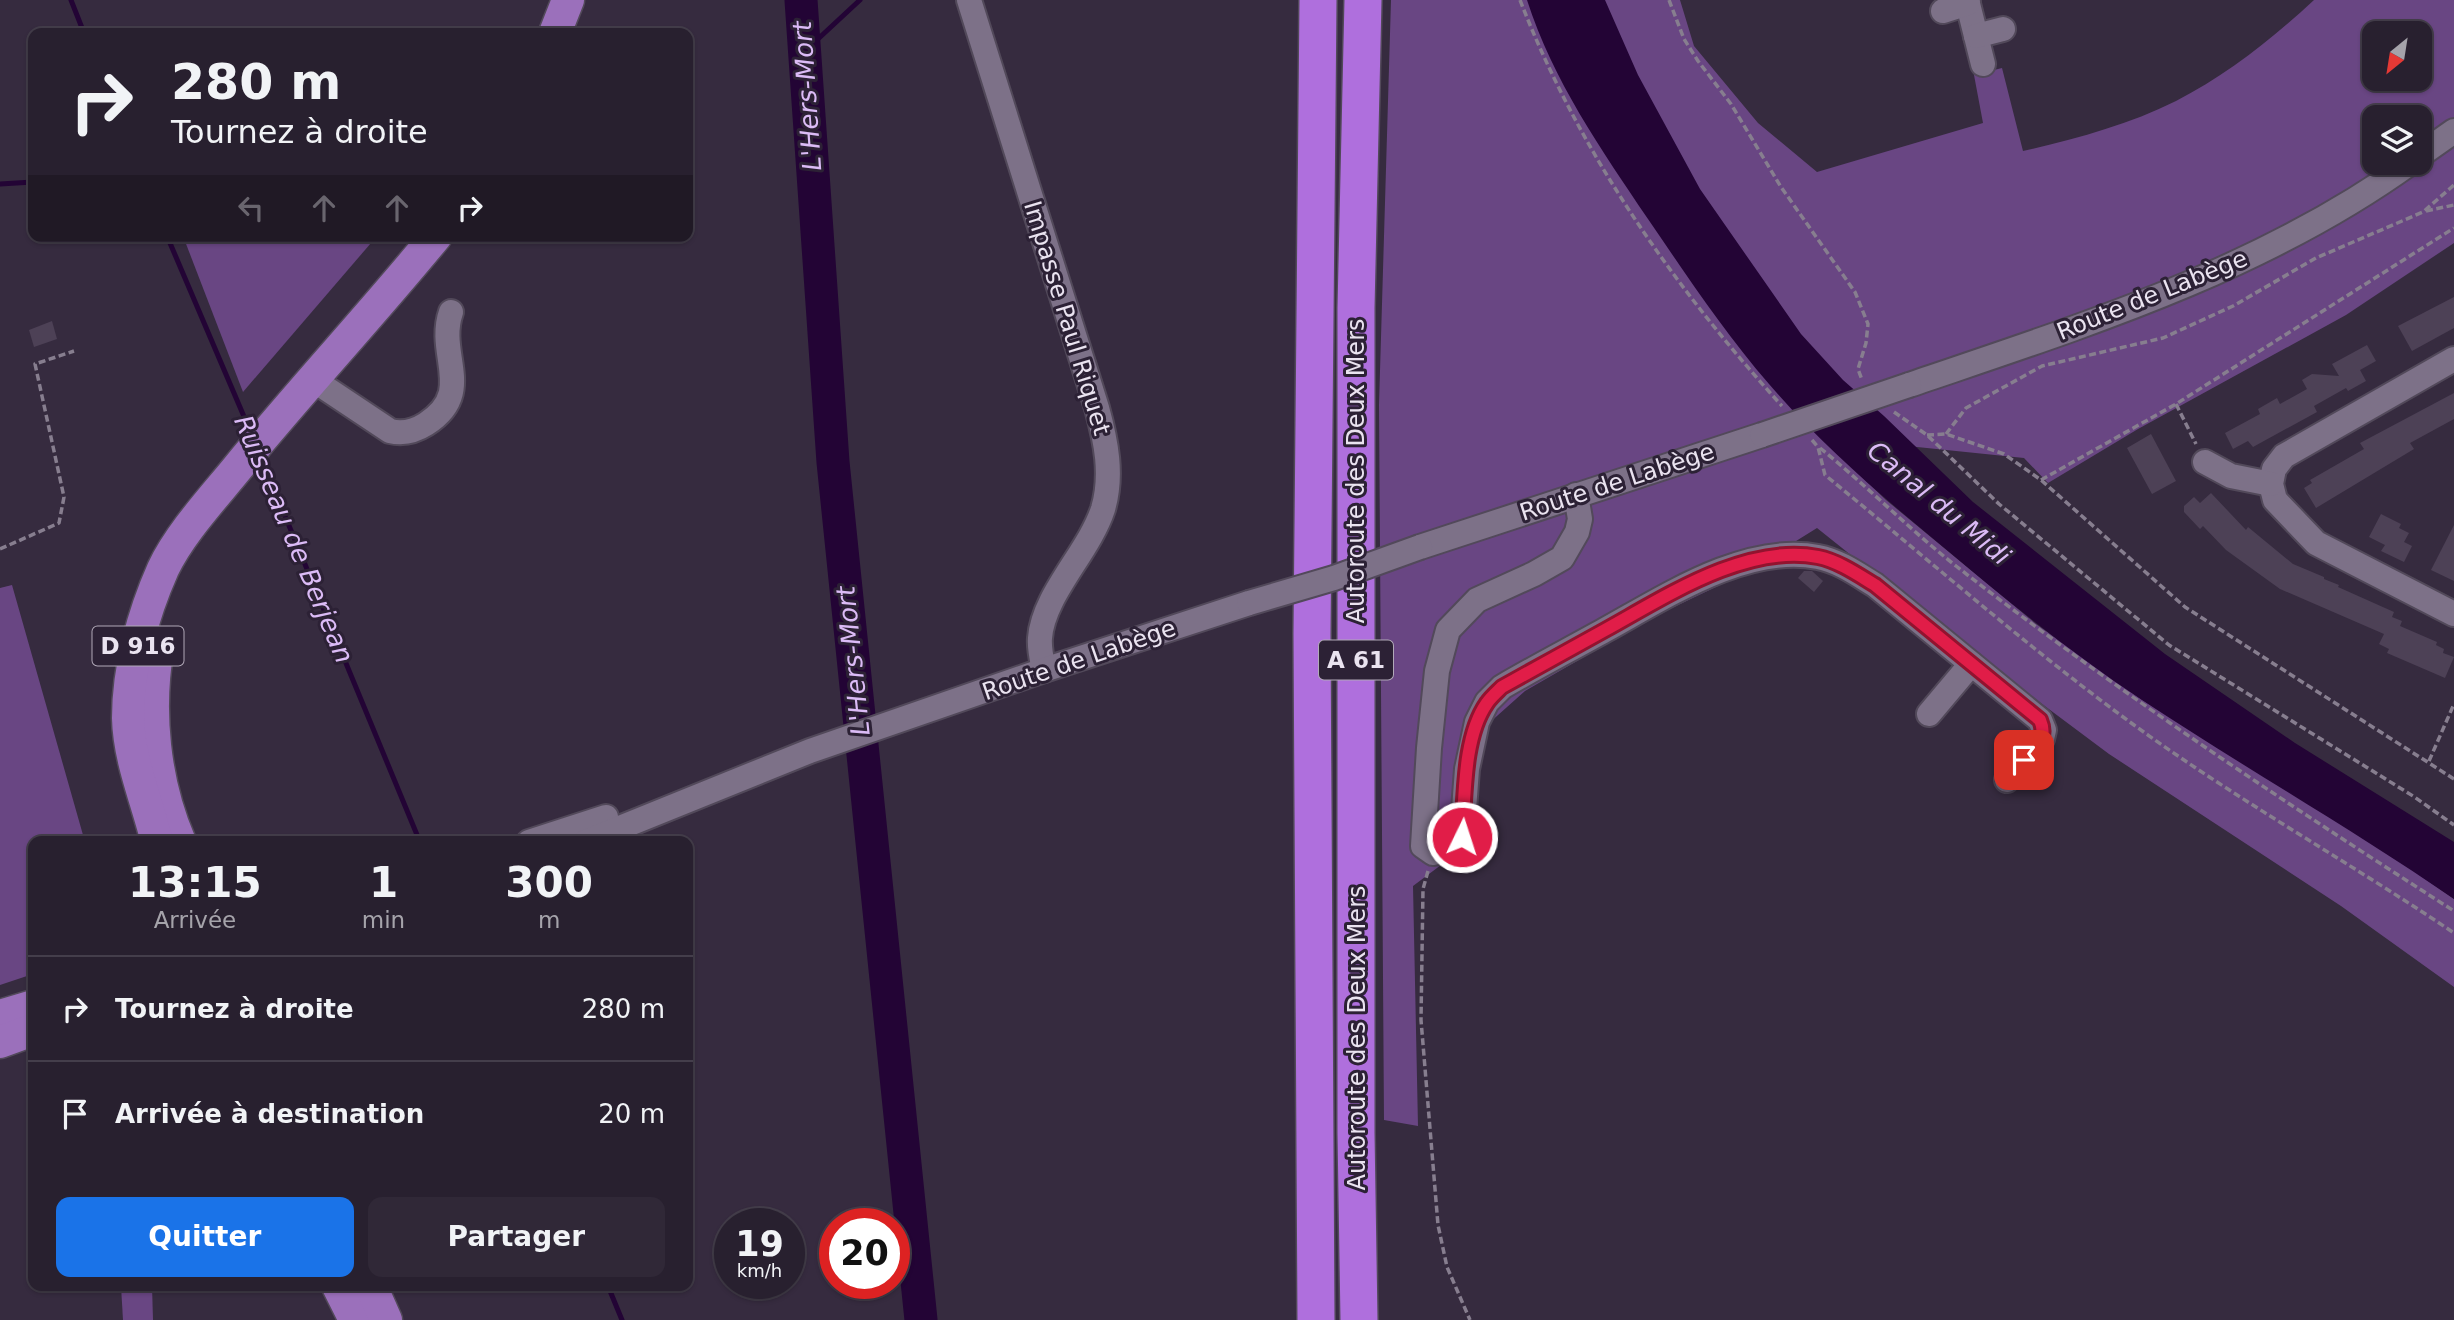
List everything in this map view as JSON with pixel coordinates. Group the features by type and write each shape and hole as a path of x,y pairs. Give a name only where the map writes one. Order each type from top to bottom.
{"highway":[{"name":"Autoroute des Deux Mers","path":"1315,1320 1312,634 1318,0"},
{"name":"Autoroute des Deux Mers","path":"1359,1320 1356,1133 1356,309 1363,0"}],"main road":[{"path":"557,28 568,0"},
{"name":"D 916","path":"155,836 131,747 128,717 133,672 144,616 164,566 195,520 270,428 431,242"},
{"name":"D 916","path":"177,836 160,777 152,716 155,664 163,614 177,578 196,537 233,474"},
{"path":"340,1291 355,1320"},
{"path":"372,1291 386,1320"}],"street":[{"name":"Impasse Paul Riquet","path":"969,0 1097,408 1108,460 1107,485 1097,526 1046,613 1040,639 1044,670"},
{"path":"1943,10 1967,2 1983,64"},
{"path":"1976,36 2003,29"},
{"path":"2432,147 2454,131"},
{"name":"Route de Labège","path":"548,836 807,753 1044,670 1334,578 2101,320 2209,276 2309,226 2394,175"},
{"path":"312,379 390,431 398,433 418,428 438,414 453,390 454,376 447,333 451,312"},
{"path":"2454,359 2284,456 2274,470 2271,484 2275,500 2316,543 2454,614"},
{"path":"2204,462 2231,476 2271,484"},
{"path":"1576,495 1580,519 1577,532 1562,558 1477,600 1448,630 1437,671 1429,748 1423,846 1433,853 1452,849 1462,837 1467,769 1477,722 1487,702 1502,687 1707,576 1747,562 1787,555 1819,557 1848,568 1875,585 2040,720 2044,730 2042,739 2007,780"},
{"path":"1928,715 1971,664"},
{"name":"Route de Labège","path":"599,836 807,753"}],"path":[{"path":"1520,0 1563,98 1627,209 1714,327 1781,406"},
{"path":"1669,0 1684,40 1731,104 1781,187 1855,292 1868,324 1866,343 1858,369"},
{"path":"2423,212 2454,185"},
{"path":"1946,434 1966,408 2042,366 2164,338 2233,306 2316,258 2423,212 2454,205"},
{"path":"2041,480 2176,404 2454,228"},
{"path":"0,549 59,523 64,497 35,364 74,351"},
{"path":"2176,404 2204,462"},
{"path":"2454,779 2185,607 2041,480 2004,454 1946,434 1927,435 1999,504 2169,645 2413,796 2454,825"},
{"path":"1809,437 1945,557 2084,664 2225,762 2454,911"},
{"path":"1818,447 1825,475 1994,616 2135,726 2454,933"},
{"path":"2429,761 2454,704"},
{"path":"1433,853 1423,889 1421,1020 1438,1225 1447,1267 1470,1320"}],"shaded area":[{"path":"1391,0 1680,0 1694,46 1758,123 1817,172 1983,123 1974,75 2002,68 2023,151 2101,130 2176,101 2213,80 2248,55 2314,0 2454,0 2454,243 2346,315 2138,429 2048,483 2024,458 1820,437 1886,500 2036,624 2141,699 2381,848 2454,899 2454,987 2341,906 2109,754 1971,651 1817,528 1743,574 1653,617 1525,691 1488,724 1453,856 1413,886 1418,1126 1384,1120 1379,405"},
{"path":"185,242 372,242 243,392"},
{"path":"12,585 83,836 28,836 28,976 0,985 0,588"},
{"path":"121,1291 152,1291 153,1320 123,1320"}],"water":[{"name":"Canal du Midi","path":"1527,0 1605,0 1638,75 1700,189 1801,334 1843,380 1973,502 2165,654 2295,743 2454,842 2454,899 2142,700 2092,665 1971,570 1832,450 1789,407 1752,364 1648,219 1564,86 1550,59"}],"building":[{"path":"2454,297 2454,328 2412,351 2398,326"},
{"path":"52,321 57,339 34,347 29,330"},
{"path":"2367,345 2376,361 2360,370 2366,381 2348,391 2346,388 2314,406 2317,412 2253,447 2248,441 2233,449 2225,433 2260,414 2258,409 2277,398 2280,404 2307,389 2302,380 2312,374 2339,376 2332,364"},
{"path":"2454,393 2454,419 2410,443 2414,449 2316,508 2304,488 2312,483 2310,480 2364,449 2360,443"},
{"path":"2151,434 2176,481 2152,494 2127,448"},
{"path":"2211,493 2246,530 2248,527 2293,564 2394,612 2392,617 2402,621 2400,626 2437,642 2436,645 2444,649 2443,653 2454,657 2445,678 2387,653 2389,649 2379,644 2384,634 2280,589 2226,550 2203,526 2200,529 2184,512 2184,506 2194,497 2200,503"},
{"path":"2381,514 2401,524 2399,528 2409,533 2404,542 2412,546 2404,562 2381,551 2385,545 2369,537"},
{"path":"2454,525 2454,581 2431,570"},
{"path":"1804,571 1812,571 1823,581 1814,592 1798,578"}],"waterway":[{"name":"Ruisseau de Berjean","path":"71,0 82,28"},
{"name":"L'Hers-Mort","path":"801,0 833,462 921,1320"},
{"path":"804,52 860,0"},
{"path":"0,184 28,182"},
{"name":"Ruisseau de Berjean","path":"170,242 251,433"},
{"name":"Ruisseau de Berjean","path":"261,458 418,836"},
{"name":"Ruisseau de Berjean","path":"610,1291 622,1320"}],"route":[{"path":"1462,837 1467,769 1477,722 1487,702 1502,687 1707,576 1747,562 1787,555 1819,557 1848,568 1875,585 2040,720 2044,730 2042,739 2024,760"}]}
